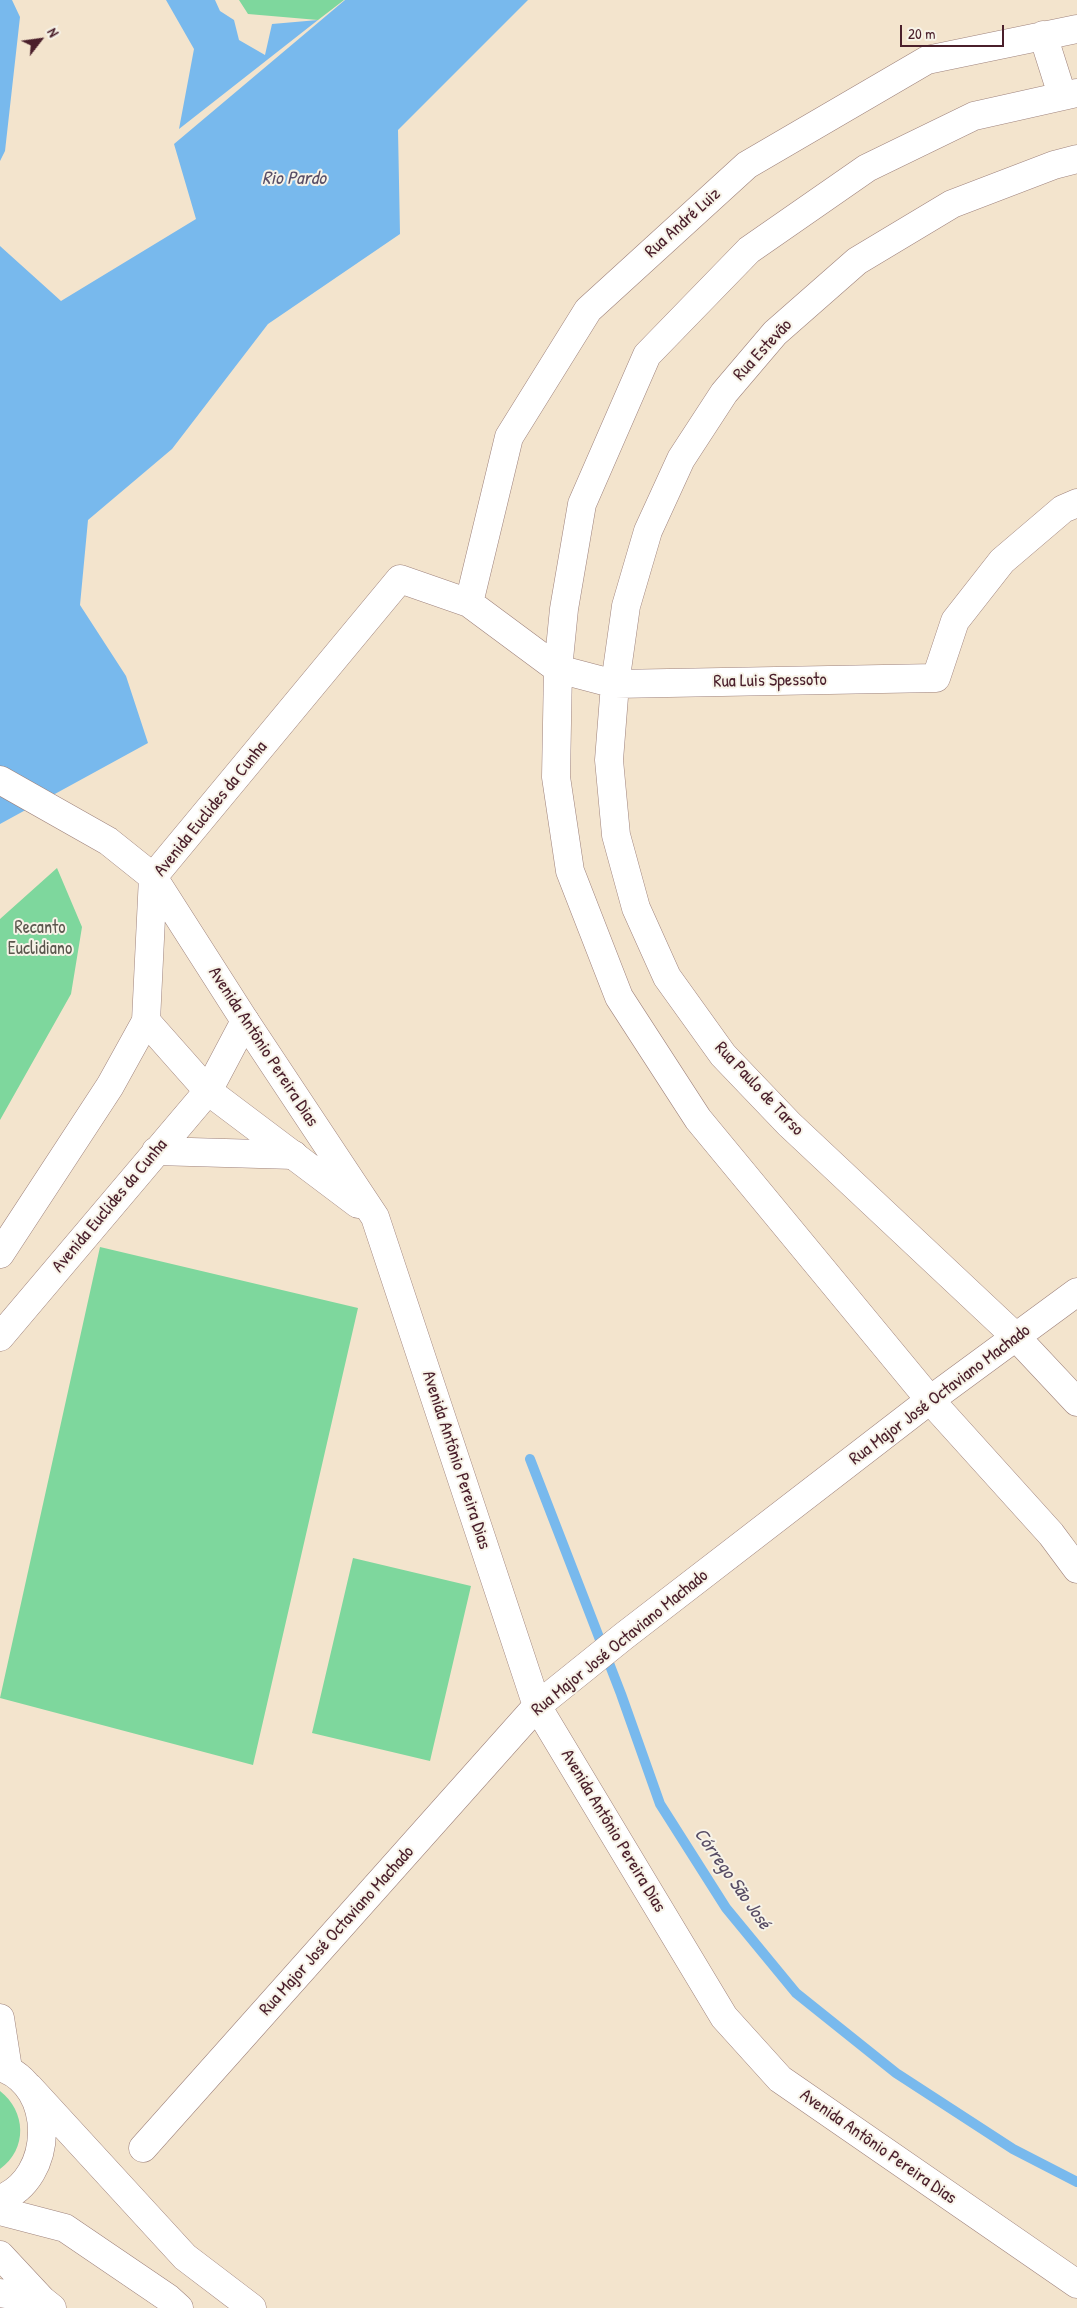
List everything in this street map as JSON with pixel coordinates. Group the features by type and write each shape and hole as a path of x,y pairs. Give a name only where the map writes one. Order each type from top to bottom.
{"street":[{"name":"Rua André Luiz","path":"469,602 509,437 588,310 747,165 927,60 1077,28"},
{"path":"1042,35 1069,94 974,116 867,168 749,250 647,355 582,504 564,609 558,669 556,777 570,870 619,997 698,1119 930,1400 1051,1534 1077,1569"},
{"name":"Rua Estevão","path":"615,684 626,606 648,531 687,451 724,393 775,333 858,261 952,204 1054,165 1077,159"},
{"name":"Rua Luis Spessoto","path":"400,579 469,602 558,669 615,684 936,678 954,621 1002,561 1063,509 1077,503"},
{"name":"Avenida Euclides da Cunha","path":"0,1254 110,1086 146,1021 153,876 400,579"},
{"name":"Rua Paulo de Tarso","path":"615,684 609,760 616,835 636,908 667,977 723,1055 789,1124 1016,1338 1077,1402"},
{"name":"Avenida Antônio Pereira Dias","path":"0,780 108,841 153,876 245,1021 375,1217 538,1706 724,2017 780,2079 1077,2284"},
{"name":"Avenida Antônio Pereira Dias","path":"146,1021 208,1091 375,1217"},
{"name":"Avenida Euclides da Cunha","path":"0,1337 208,1091 245,1021"},
{"path":"156,1151 294,1156"},
{"name":"Rua Major José Octaviano Machado","path":"143,2148 538,1706 624,1636 930,1400 1077,1292"},
{"path":"0,2018 4,2068 29,2088 185,2256 252,2308"},
{"path":"0,2199 9,2196 31,2174 42,2146 42,2116 29,2088"},
{"path":"0,2211 65,2228 168,2298 179,2308"},
{"path":"0,2255 47,2304"},
{"path":"0,2293 47,2304"}],"green space":[{"path":"239,0 344,0 318,20 248,14"},
{"name":"Recanto Euclidiano","path":"57,868 82,927 71,994 0,1120 0,919"},
{"path":"100,1247 358,1308 253,1765 0,1698"},
{"path":"353,1558 471,1586 430,1761 312,1733"},
{"path":"0,2091 9,2099 15,2109 19,2119 20,2130 19,2141 15,2151 9,2161 0,2169"}],"water":[{"path":"0,0 12,0 20,17 5,151 0,161"},
{"path":"166,0 215,0 220,11 234,20 239,40 265,55 272,24 318,20 179,129 194,49"},
{"name":"Rio Pardo","path":"345,0 528,0 398,130 400,234 268,324 172,449 88,520 80,605 126,676 148,743 0,824 0,246 61,301 196,219 174,144"}],"waterway":[{"name":"Córrego São José","path":"530,1459 621,1694 660,1804 726,1908 796,1993 896,2073 1013,2149 1077,2182"}]}
